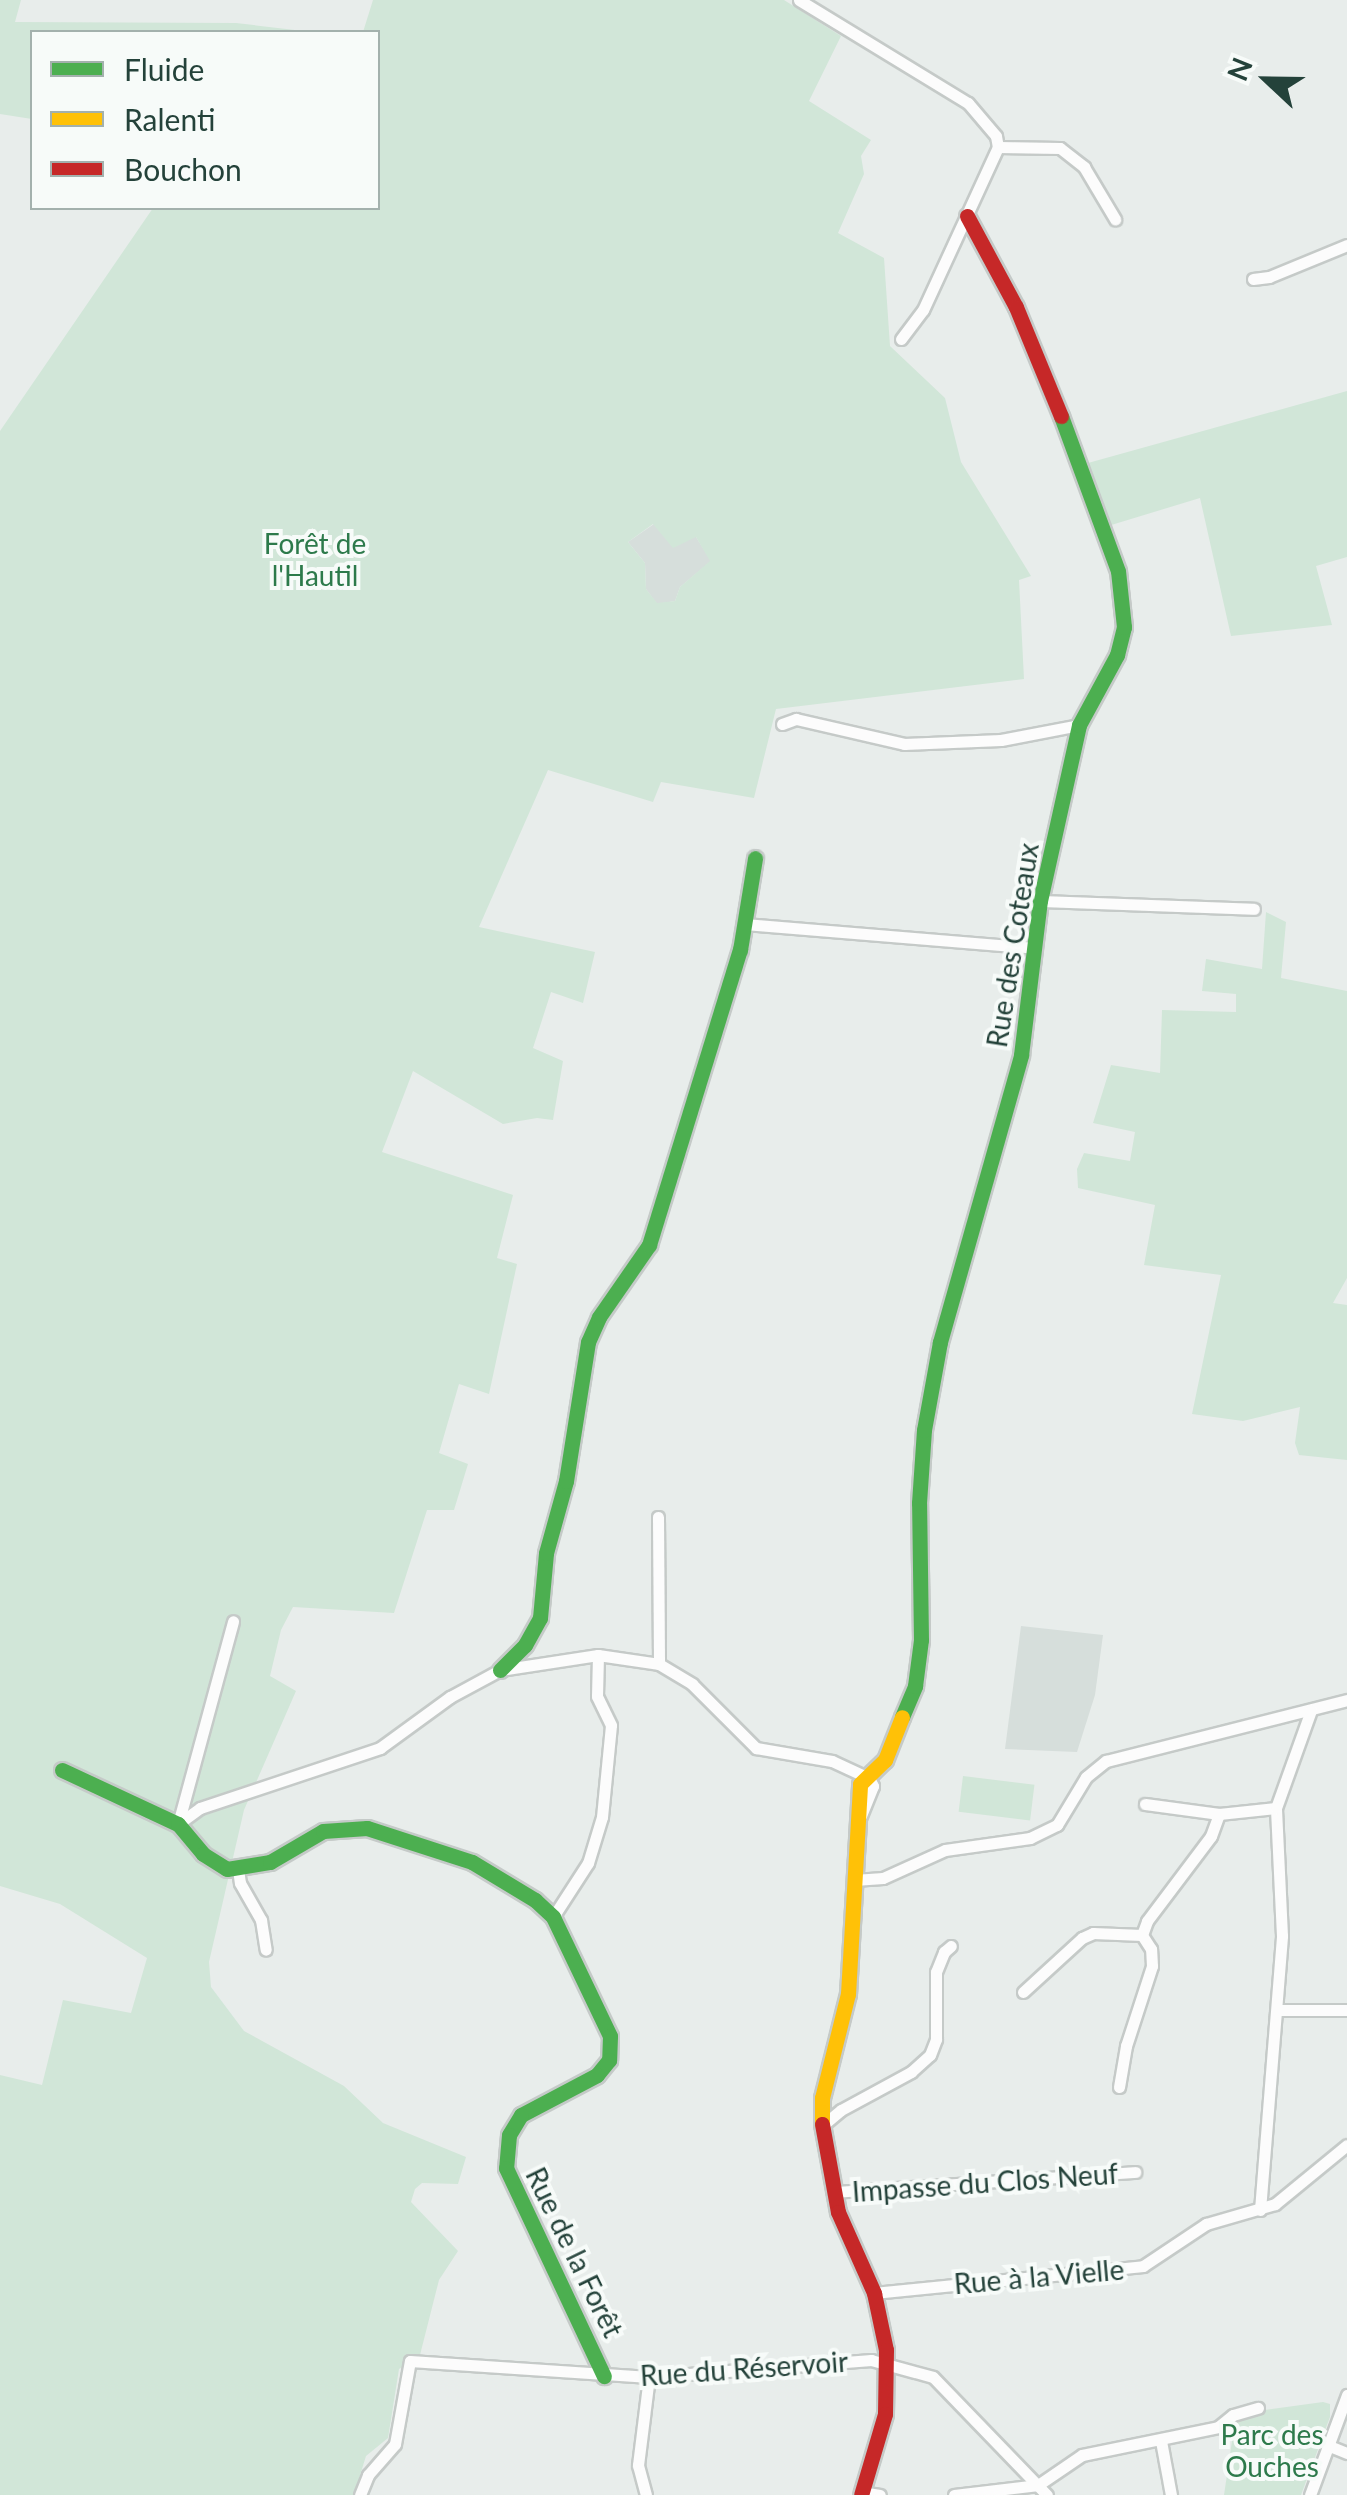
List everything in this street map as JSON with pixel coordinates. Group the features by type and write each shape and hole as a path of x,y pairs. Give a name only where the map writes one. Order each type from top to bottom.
{"street":[{"path":"799,0 968,104 996,136 998,148 967,216 923,310 901,339"},
{"path":"998,148 1060,148 1096,182 1116,219"},
{"name":"Rue des Coteaux","path":"861,2493 885,2414 884,2360 874,2294 846,2233 834,2192 822,2098 848,1994 860,1784 889,1752 915,1686 921,1640 924,1430 940,1342 1021,1055 1040,901 1079,725 1116,654 1124,627 1118,571 1054,394 1016,307 967,216"},
{"path":"1253,279 1285,271 1347,244"},
{"path":"782,724 796,718 904,744 1001,740 1079,725"},
{"path":"178,1824 200,1808 380,1748 450,1698 500,1670 525,1645 540,1618 546,1553 566,1481 588,1342 599,1317 648,1246 740,950 754,858"},
{"path":"1040,901 1254,909"},
{"path":"744,924 1035,948"},
{"path":"658,1517 659,1664"},
{"path":"178,1824 233,1621"},
{"path":"500,1670 598,1654 659,1664 692,1684 756,1748 832,1762 869,1778"},
{"path":"552,1918 588,1863 602,1818 612,1725 597,1696 598,1654"},
{"path":"854,1880 883,1878 945,1850 1030,1838 1056,1825 1086,1777 1106,1761 1347,1700"},
{"path":"1260,2210 1282,1936 1276,1808 1311,1710"},
{"path":"62,1770 178,1824 203,1854 228,1869 238,1869 240,1882 261,1920 266,1950"},
{"path":"1145,1804 1219,1814 1276,1808"},
{"path":"1142,1936 1147,1922 1211,1836 1219,1814"},
{"name":"Rue de la Forêt","path":"238,1869 270,1862 322,1831 354,1826 484,1868 534,1900 552,1918 610,2036 609,2060 598,2075 514,2123 506,2168 604,2376"},
{"path":"1022,1992 1082,1938 1093,1933 1142,1936"},
{"path":"1119,2087 1126,2046 1152,1966 1151,1949 1142,1936"},
{"path":"823,2125 841,2110 911,2072 930,2054 936,2039 936,1972 944,1952 951,1946"},
{"path":"1278,2010 1347,2010"},
{"name":"Rue à la Vielle","path":"874,2294 1143,2266 1206,2224 1260,2210 1307,2181 1347,2145"},
{"name":"Impasse du Clos Neuf","path":"834,2192 1136,2172"},
{"path":"884,2360 933,2378 1043,2490"},
{"name":"Rue du Réservoir","path":"360,2495 368,2475 396,2444 410,2361 650,2377 884,2360"},
{"path":"646,2495 638,2465 650,2377"},
{"path":"1310,2495 1347,2395"},
{"path":"954,2495 1043,2490 1082,2455 1218,2427 1232,2415 1258,2408"},
{"path":"1161,2441 1171,2495"},
{"path":"1327,2446 1347,2453"},
{"path":"861,2493 880,2495"}],"shaded area":[{"path":"654,524 696,537 711,561 680,587 675,601 657,604 646,589 645,563 628,542"},
{"path":"1021,1626 1103,1635 1095,1695 1077,1752 1005,1749"}],"green space":[{"path":"0,0 21,0 15,22 236,23 295,30 30,30 30,119 0,114"},
{"name":"Forêt de l'Hautil","path":"373,0 784,0 841,36 809,101 871,140 861,156 864,174 838,233 884,258 890,346 945,398 961,462 1031,576 1019,580 1024,679 776,709 754,798 661,782 653,802 548,770 479,927 595,952 583,1003 551,992 533,1048 563,1061 553,1120 537,1118 503,1124 413,1071 382,1152 513,1195 497,1258 517,1264 489,1394 459,1384 439,1453 468,1464 454,1510 427,1510 394,1613 293,1607 281,1630 270,1676 296,1691 244,1810 209,1962 211,1987 244,2031 344,2086 383,2123 466,2157 458,2184 422,2183 415,2189 411,2202 458,2251 439,2280 420,2355 399,2369 388,2438 366,2456 354,2495 0,2495 0,2075 42,2085 63,2000 131,2013 147,1958 60,1904 0,1886 0,431 152,210 380,210 380,30 364,30","holes":["653,524 673,548 696,537 710,561 680,587 675,601 657,603 646,589 645,563 628,542"]},
{"path":"1347,391 1347,557 1316,566 1332,625 1231,636 1200,498 1108,526 1088,463"},
{"path":"1266,912 1286,922 1281,978 1347,991 1347,1278 1333,1303 1347,1305 1347,1460 1299,1455 1295,1443 1300,1407 1243,1421 1192,1414 1221,1275 1144,1265 1155,1205 1078,1188 1077,1169 1084,1153 1130,1161 1135,1132 1093,1123 1111,1065 1160,1073 1162,1010 1236,1012 1236,994 1202,991 1206,959 1262,969"},
{"path":"963,1776 1034,1785 1030,1821 959,1812"},
{"name":"Parc des Ouches","path":"1330,2404 1330,2417 1301,2495 1224,2495 1236,2414"}],"traffic: fast":[{"path":"902,1717 915,1686 921,1640 919,1503 924,1430 940,1342 1021,1055 1040,901 1079,725 1117,655 1124,627 1118,571 1061,416"},
{"path":"500,1670 525,1645 540,1618 546,1553 566,1481 588,1342 599,1317 649,1245 740,950 755,858"},
{"path":"62,1770 178,1824 203,1854 227,1869 270,1862 323,1831 367,1828 472,1862 535,1900 553,1917 610,2036 609,2060 597,2075 521,2115 509,2135 506,2168 604,2376"}],"traffic: slow":[{"path":"822,2124 822,2098 848,1994 860,1784 885,1760 902,1717"}],"traffic: jam":[{"path":"967,216 1016,307 1061,416"},
{"path":"822,2124 838,2212 874,2293 886,2350 885,2414 861,2495"}]}
